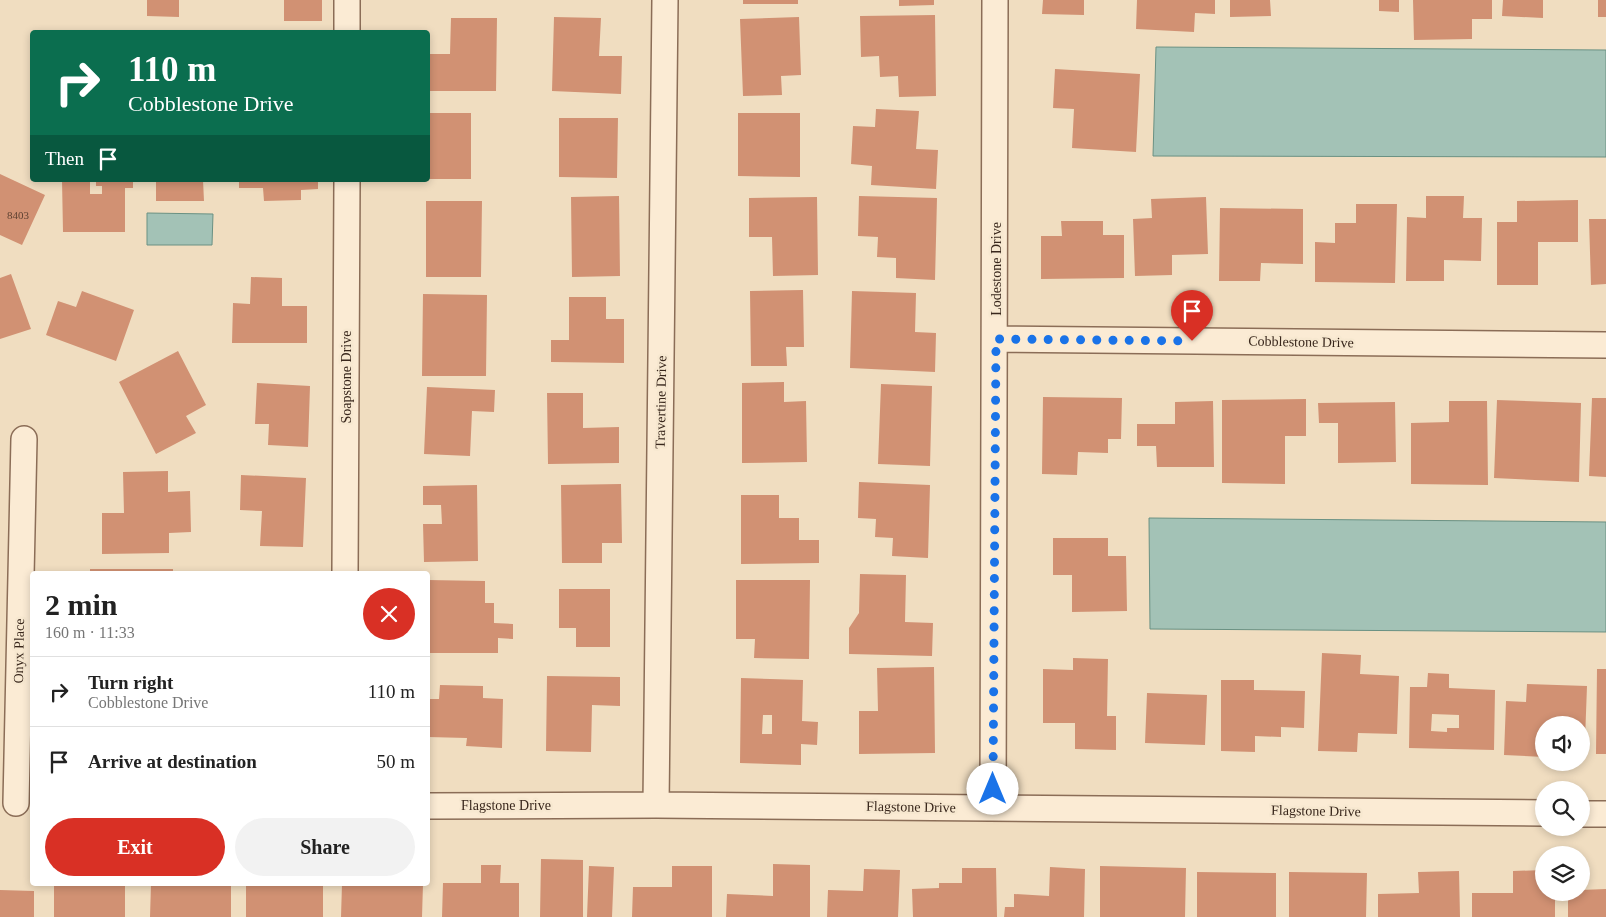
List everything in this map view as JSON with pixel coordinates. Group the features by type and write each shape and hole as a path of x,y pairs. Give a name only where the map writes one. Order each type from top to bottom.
{"street":[{"path":"347,0 347,30"},
{"name":"Travertine Drive","path":"656,805 665,0"},
{"name":"Lodestone Drive","path":"992,808 996,339 995,0"},
{"name":"Soapstone Drive","path":"345,571 347,182"},
{"name":"Cobblestone Drive","path":"996,339 1606,345"},
{"name":"Onyx Place","path":"16,803 24,439"},
{"name":"Flagstone Drive","path":"430,806 656,805 1535,813"},
{"path":"1590,814 1606,814"}],"shaded area":[{"path":"1156,47 1606,50 1606,157 1153,156"},
{"path":"147,213 213,214 212,245 147,245"},
{"path":"1149,518 1606,522 1606,632 1150,629"}],"building":[{"path":"147,0 179,0 179,17 147,16"},
{"path":"284,0 322,0 322,21 284,21"},
{"path":"743,0 798,0 798,4 743,4"},
{"path":"899,0 934,0 934,5 899,6"},
{"path":"1043,0 1084,0 1084,15 1042,14"},
{"path":"1137,0 1215,0 1215,14 1195,13 1194,32 1136,29"},
{"path":"1230,0 1270,0 1271,16 1230,17"},
{"path":"1379,0 1399,0 1399,12 1379,11"},
{"path":"1413,0 1492,0 1492,19 1472,19 1472,39 1414,40"},
{"path":"1503,0 1543,0 1543,18 1502,16"},
{"path":"1598,0 1606,0 1606,17 1598,17"},
{"path":"935,15 936,96 899,97 898,76 880,77 879,56 861,57 860,16"},
{"path":"554,17 601,18 599,56 622,56 621,94 552,91"},
{"path":"799,17 801,75 781,76 782,95 743,96 740,19"},
{"path":"451,18 497,18 496,91 430,91 430,54 450,54"},
{"path":"1055,69 1140,74 1136,152 1072,148 1074,109 1053,108"},
{"path":"876,109 919,111 916,149 938,150 936,189 871,185 872,166 851,164 853,126 875,127"},
{"path":"430,113 471,113 471,179 430,179"},
{"path":"738,113 800,113 800,177 738,176"},
{"path":"559,118 618,118 617,178 559,177"},
{"path":"0,174 45,195 22,245 0,235"},
{"path":"62,182 90,182 90,194 102,194 102,186 96,186 96,182 133,182 133,188 125,188 125,232 63,232"},
{"path":"156,182 203,182 204,201 156,201"},
{"path":"239,182 318,182 318,189 301,190 301,200 264,201 263,188 239,188"},
{"path":"619,196 620,276 572,277 571,197"},
{"path":"859,196 937,198 935,280 896,278 896,258 877,257 878,237 858,236"},
{"path":"1426,196 1464,196 1463,218 1482,218 1481,261 1444,260 1444,281 1406,281 1407,217 1426,218"},
{"path":"817,197 818,275 773,276 772,237 749,237 749,198"},
{"path":"1206,197 1208,254 1172,255 1172,275 1135,276 1133,219 1152,218 1151,199"},
{"path":"1578,200 1578,242 1538,242 1538,285 1497,285 1497,222 1517,222 1517,201"},
{"path":"426,201 482,201 481,277 426,277"},
{"path":"1356,204 1397,204 1395,283 1315,282 1315,242 1335,243 1335,223 1356,223"},
{"path":"1220,208 1303,209 1303,264 1261,263 1260,281 1219,281"},
{"path":"1589,219 1606,219 1606,284 1591,285"},
{"path":"1061,221 1103,221 1103,235 1124,235 1124,278 1041,279 1041,236 1062,236"},
{"path":"11,274 31,329 0,339 0,278"},
{"path":"251,277 282,278 282,306 307,306 307,343 232,343 233,303 250,304"},
{"path":"803,290 804,347 786,347 787,366 751,366 750,291"},
{"path":"82,291 134,310 116,361 46,335 58,301 76,307"},
{"path":"852,291 916,293 915,332 936,333 935,372 850,368"},
{"path":"423,294 487,295 486,376 422,376"},
{"path":"569,297 606,297 606,319 624,319 624,363 551,362 551,340 569,340"},
{"path":"178,351 206,405 186,416 196,433 156,454 119,382"},
{"path":"784,382 784,402 806,401 807,462 742,463 742,383"},
{"path":"257,383 310,386 308,447 268,445 269,424 255,424"},
{"path":"881,384 932,386 930,466 878,464"},
{"path":"427,387 495,390 494,412 472,411 470,456 424,454"},
{"path":"547,393 583,393 583,428 619,427 619,463 548,464"},
{"path":"1043,397 1122,398 1121,439 1108,439 1108,453 1078,452 1077,475 1042,474"},
{"path":"1592,398 1606,398 1606,477 1589,476"},
{"path":"1306,399 1306,436 1285,436 1285,484 1222,483 1222,400"},
{"path":"1497,400 1581,403 1579,482 1494,478"},
{"path":"1213,401 1214,467 1157,467 1156,446 1137,446 1137,424 1175,424 1175,402"},
{"path":"1449,401 1487,401 1488,485 1411,484 1411,423 1449,422"},
{"path":"1395,402 1396,462 1338,463 1338,423 1319,423 1318,403"},
{"path":"168,471 168,492 190,491 191,532 169,533 169,553 102,554 102,513 124,513 123,472"},
{"path":"241,475 306,478 303,547 260,546 262,511 240,510"},
{"path":"859,482 930,485 928,558 892,556 893,538 875,537 876,519 858,518"},
{"path":"621,484 622,543 602,543 602,563 562,563 561,485"},
{"path":"477,485 478,561 424,562 423,524 442,524 441,505 423,505 423,486"},
{"path":"741,495 779,495 779,518 799,518 799,540 819,540 819,563 741,564"},
{"path":"1053,538 1108,538 1108,556 1126,556 1127,611 1072,612 1072,575 1053,575"},
{"path":"90,569 173,569 173,571 90,571"},
{"path":"860,574 906,575 905,622 933,623 932,656 849,654 849,628 859,613"},
{"path":"430,580 485,581 485,603 494,603 494,623 513,624 513,639 498,638 498,653 430,653"},
{"path":"736,580 810,580 809,659 754,658 755,639 736,639"},
{"path":"559,589 610,589 610,647 576,647 576,628 559,628"},
{"path":"1322,653 1361,655 1360,674 1399,676 1397,734 1358,733 1357,752 1318,751"},
{"path":"1073,658 1108,659 1107,716 1116,716 1116,750 1075,749 1075,723 1043,723 1043,669 1073,670"},
{"path":"934,667 935,753 859,754 859,711 878,711 877,668"},
{"path":"1597,669 1606,669 1606,754 1596,754"},
{"path":"1428,673 1449,674 1449,688 1495,690 1494,750 1409,748 1410,687 1427,687","holes":["1432,714 1459,715 1459,728 1447,728 1447,732 1431,731"]},
{"path":"547,676 620,677 620,706 592,705 591,752 546,751"},
{"path":"741,678 803,680 802,721 818,722 817,745 801,744 801,765 740,763","holes":["763,715 772,715 772,734 762,734"]},
{"path":"1221,680 1254,680 1254,690 1305,691 1304,728 1281,727 1281,737 1255,736 1255,752 1221,751"},
{"path":"1527,684 1587,686 1586,716 1535,716 1535,757 1504,755 1506,701 1526,702"},
{"path":"440,685 483,686 483,698 503,699 502,748 466,746 467,738 430,737 430,699 439,699"},
{"path":"1147,693 1207,695 1205,745 1145,743"},
{"path":"541,859 583,860 583,917 540,917"},
{"path":"773,864 810,865 810,917 726,917 727,894 773,896"},
{"path":"481,865 501,865 500,883 519,883 519,917 442,917 443,883 481,883"},
{"path":"589,866 614,867 612,917 587,917"},
{"path":"672,866 712,866 712,917 632,917 633,887 672,887"},
{"path":"1100,866 1186,868 1185,917 1100,917"},
{"path":"1050,867 1085,869 1084,917 1004,917 1005,907 1014,907 1014,894 1049,896"},
{"path":"962,868 996,868 997,917 913,917 912,889 939,888 939,883 962,883"},
{"path":"864,869 900,870 898,917 827,917 828,890 863,891"},
{"path":"1535,870 1535,901 1555,901 1555,917 1472,917 1472,893 1513,893 1513,871"},
{"path":"1459,871 1460,917 1378,917 1378,894 1419,893 1418,872"},
{"path":"1197,872 1276,873 1276,917 1197,917"},
{"path":"1289,872 1367,873 1366,917 1289,917"},
{"path":"54,886 125,886 125,917 54,917"},
{"path":"151,886 231,886 231,917 150,917"},
{"path":"246,886 323,886 323,917 246,917"},
{"path":"342,886 423,886 422,917 341,917"},
{"path":"1606,889 1606,917 1568,917 1568,901 1590,901 1590,890"},
{"path":"0,890 34,891 34,917 0,917"}],"route":[{"path":"993,789 996,339 1192,341"}]}
